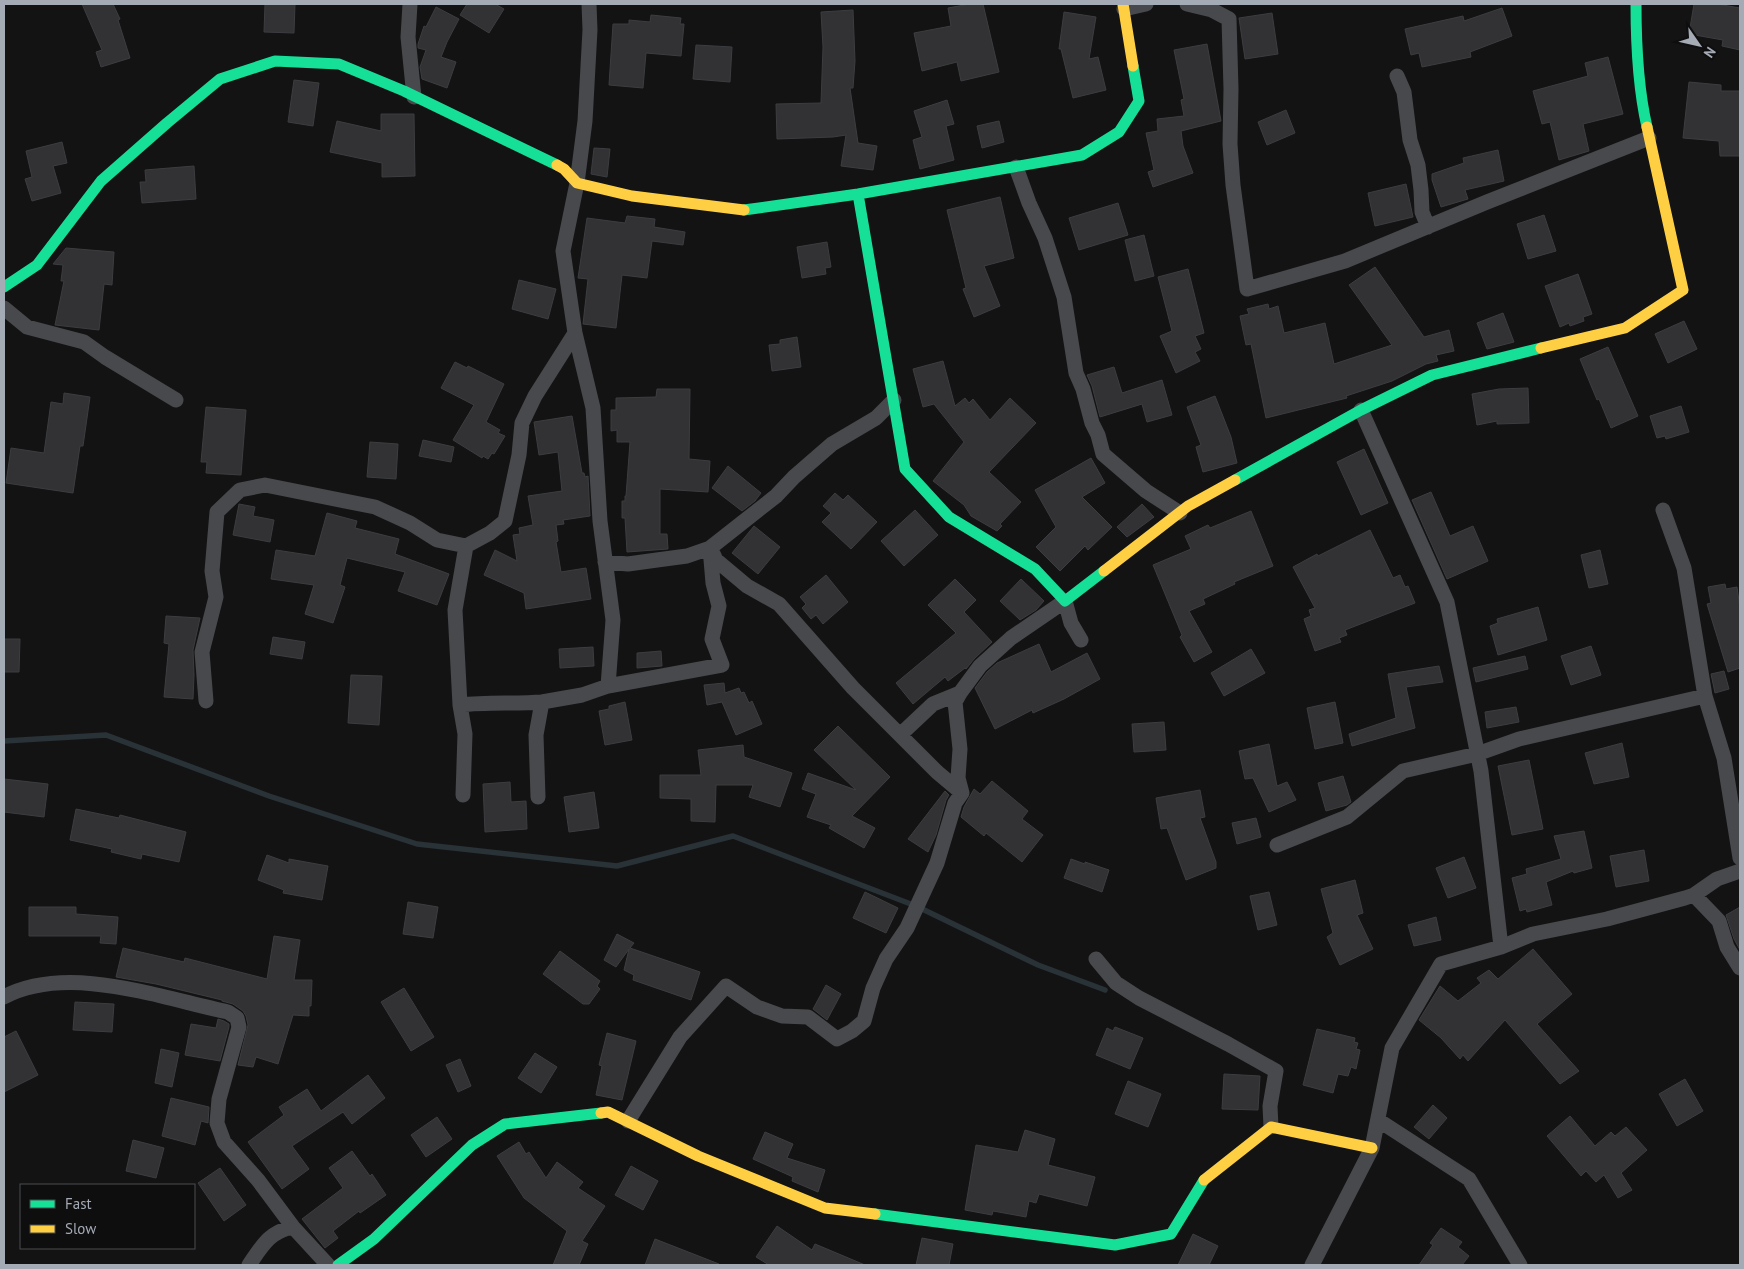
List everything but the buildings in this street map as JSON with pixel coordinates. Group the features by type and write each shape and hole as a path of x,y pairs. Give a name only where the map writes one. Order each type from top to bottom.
{"street":[{"path":"410,4 408,37 414,97"},
{"path":"589,4 590,30 586,121 577,183 563,251 575,334 593,408 596,476 613,620 608,686"},
{"path":"4,287 37,265 101,181 167,123 220,79 275,61 339,64 414,97 564,169 577,183 632,196 744,210 858,194 1082,155 1119,132 1139,101 1123,6 1146,4"},
{"path":"1187,4 1212,10 1229,19 1230,144 1233,185 1247,289 1345,262 1428,226 1649,138"},
{"path":"628,1121 680,1037 726,986 757,1007 782,1016 808,1017 837,1038 852,1031 864,1020 873,988 886,959 907,928 937,863 955,803 962,792 958,778 960,750 955,702 980,666 1011,638 1065,601 1188,506 1361,410 1432,375 1626,328 1683,290 1642,110 1636,4"},
{"path":"1396,76 1404,92 1410,140 1418,165 1422,212 1428,226"},
{"path":"1016,167 1029,203 1045,238 1064,297 1076,373 1083,388 1103,454 1146,492 1180,513"},
{"path":"858,194 905,469 949,517 1036,569 1065,601 1071,623 1081,640"},
{"path":"4,308 27,327 84,342 176,400"},
{"path":"206,702 202,652 216,597 212,571 217,512 240,490 265,485 375,508 410,523 437,540 466,546 490,533 505,521 519,455 522,423 535,396 575,334"},
{"path":"605,562 628,564 687,556 710,548 776,496 794,477 832,444 876,418 894,400"},
{"path":"1361,410 1447,602 1477,754 1502,947"},
{"path":"1663,510 1684,568 1705,696 1724,758 1740,858"},
{"path":"462,795 465,734 460,704 455,610 466,546"},
{"path":"460,704 542,702 582,695 608,686 722,665 712,639 719,606 713,583 710,548"},
{"path":"710,548 716,560 747,586 779,604 853,688 937,772 962,792"},
{"path":"900,735 933,704 960,693"},
{"path":"1277,845 1347,818 1403,771 1477,754 1519,738 1705,696"},
{"path":"538,797 536,735 542,702"},
{"path":"1312,1265 1372,1148 1392,1048 1441,964 1502,947 1533,934 1607,919 1694,895 1717,879 1740,870"},
{"path":"1694,895 1718,921 1727,947 1740,968"},
{"path":"1096,959 1116,983 1139,998 1276,1071 1270,1106 1271,1127"},
{"path":"4,998 19,990 48,984 96,983 228,1012 237,1018 239,1027 237,1040 219,1099 217,1123 224,1142 258,1180 293,1226 328,1265"},
{"path":"338,1265 374,1239 472,1145 505,1124 608,1112 698,1156 825,1208 1115,1245 1170,1234 1206,1178 1271,1127 1372,1148"},
{"path":"1378,1120 1469,1180 1520,1265"},
{"path":"249,1265 272,1236 280,1230 293,1226"}],"waterway":[{"path":"4,741 106,735 269,796 417,844 617,866 733,836 916,906 1038,965 1105,990"}],"traffic: fast":[{"path":"1636,4 1638,66 1641,97 1647,127"},
{"path":"4,287 37,265 101,181 167,123 220,79 275,61 339,64 404,91 557,165"},
{"path":"744,210 858,194 1082,155 1119,132 1139,101 1133,66"},
{"path":"858,194 905,469 949,517 1035,569 1065,601 1104,571"},
{"path":"1235,480 1361,410 1432,375 1541,348"},
{"path":"338,1265 374,1239 472,1145 505,1124 601,1113"},
{"path":"875,1214 1115,1245 1171,1234 1204,1180"}],"traffic: slow":[{"path":"1123,4 1133,66"},
{"path":"1541,348 1625,328 1683,290 1647,127"},
{"path":"557,165 564,169 577,183 632,196 744,210"},
{"path":"1104,571 1188,506 1235,480"},
{"path":"601,1113 608,1112 698,1156 825,1208 875,1214"},
{"path":"1204,1180 1271,1127 1372,1148"}]}
